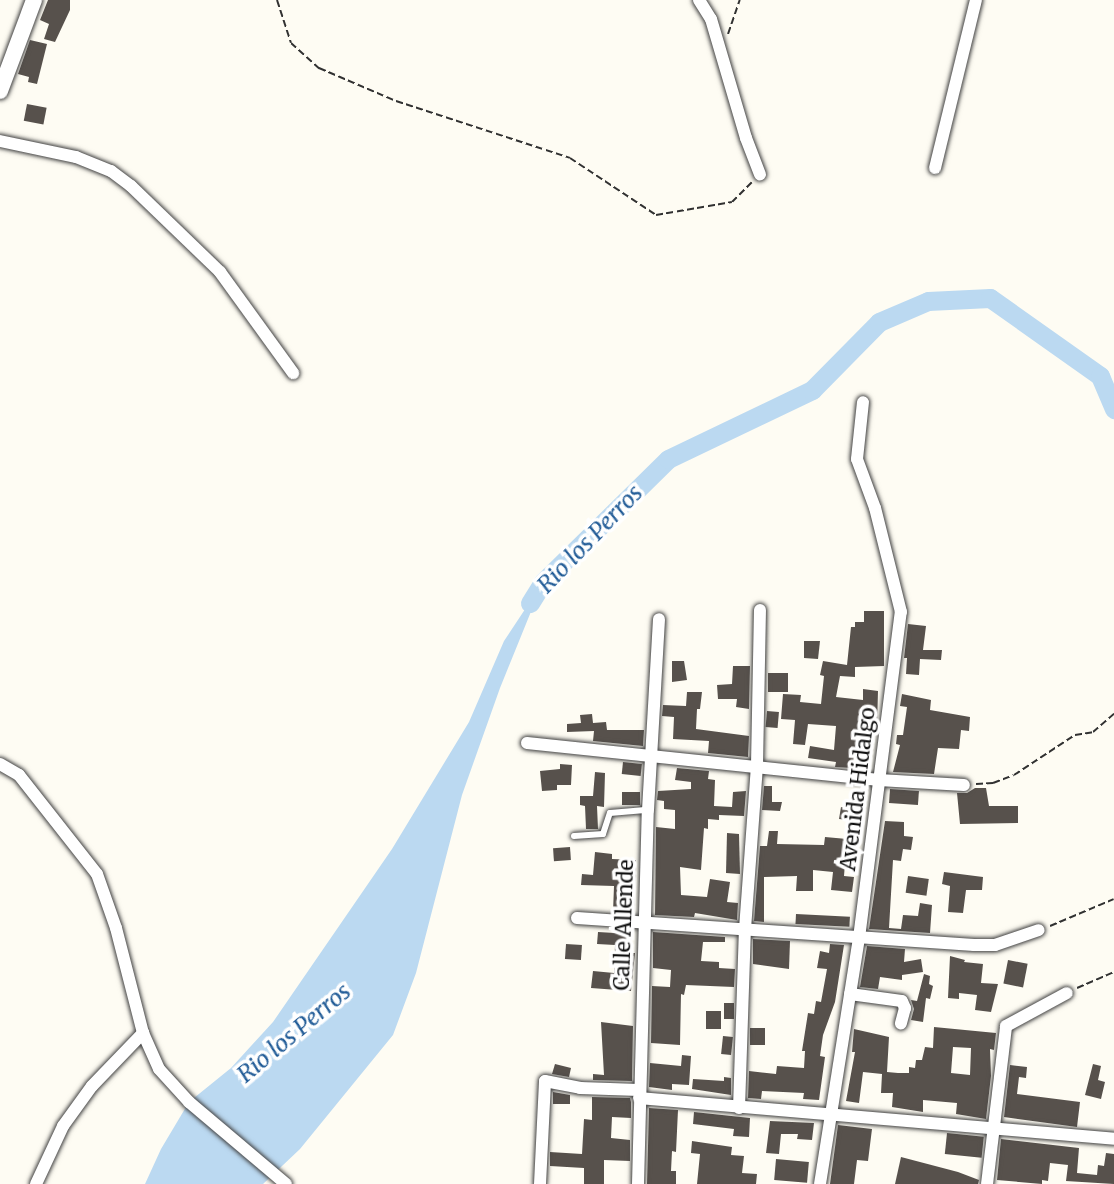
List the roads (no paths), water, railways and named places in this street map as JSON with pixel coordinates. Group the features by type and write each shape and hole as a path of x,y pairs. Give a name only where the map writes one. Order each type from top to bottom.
{"street":[{"path":"0,91 34,0"},
{"path":"699,0 710,19 760,174"},
{"path":"934,168 976,0"},
{"path":"0,141 76,157 111,171 131,186 220,272 293,373"},
{"name":"Avenida Hidalgo","path":"820,1184 859,938 901,612 874,508 857,459 863,402"},
{"path":"740,1108 745,929 757,765 761,610"},
{"name":"Calle Allende","path":"638,1184 650,754 659,619"},
{"path":"527,743 757,765 878,780 964,785"},
{"path":"0,764 19,775 97,874 116,928 143,1033 159,1069 189,1102 286,1184"},
{"path":"577,918 995,945 1039,930"},
{"path":"987,1184 1006,1026 1067,993"},
{"path":"850,994 902,1001 905,1008 901,1023"},
{"path":"36,1184 63,1126 93,1086 143,1033"},
{"path":"540,1184 545,1081 580,1088 740,1108 831,1113 1114,1139"}],"lane":[{"path":"574,836 603,834 610,813 648,810"}],"water":[{"path":"543,582 500,688 462,795 416,973 393,1035 300,1149 263,1184 145,1184 161,1149 189,1102 231,1068 273,1022 392,849 469,722 504,641"}],"waterway":[{"name":"Rio los Perros","path":"530,603 543,582 668,459 812,390 879,322 928,301 990,298 1100,376 1114,409"}]}
